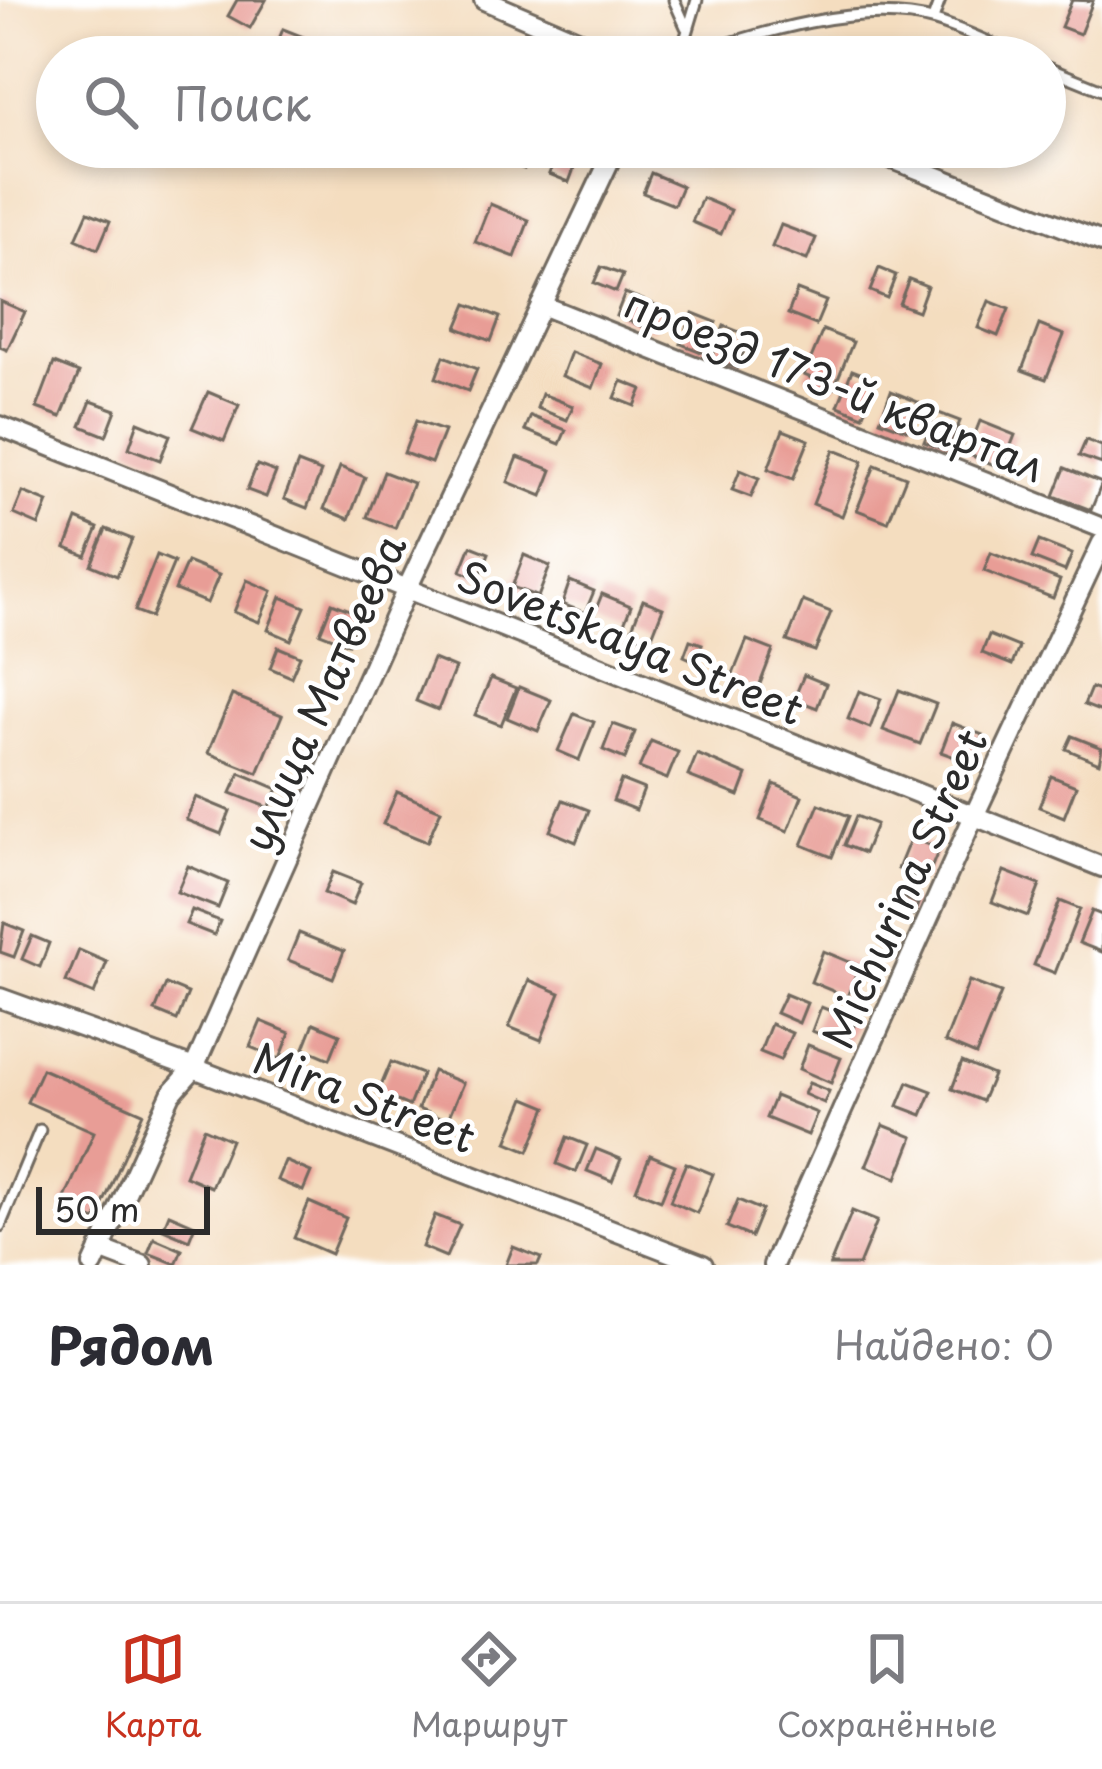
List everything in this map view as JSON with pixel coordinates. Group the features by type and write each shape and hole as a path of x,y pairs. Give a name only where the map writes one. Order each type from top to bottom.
{"street":[{"path":"484,0 568,36"},
{"name":"улица Матвеева","path":"96,1257 171,1094 194,1068 406,591 606,168"},
{"path":"915,168 1102,242"},
{"name":"проезд 173-й квартал","path":"541,305 1102,528"},
{"name":"Sovetskaya Street","path":"0,426 1102,867"},
{"name":"Michurina Street","path":"773,1265 1102,543"},
{"name":"Mira Street","path":"0,998 703,1265"},
{"path":"96,1257 142,1265"}],"lane":[{"path":"674,0 686,27"},
{"path":"685,36 698,0"},
{"path":"932,20 940,0"},
{"path":"762,36 826,19 885,13 932,20 971,36"},
{"path":"1066,75 1102,90"},
{"path":"0,1226 40,1130"}],"building":[{"path":"237,0 266,0 250,28 228,16"},
{"path":"1072,0 1093,1 1080,34 1061,27"},
{"path":"551,168 574,168 569,182 549,174"},
{"path":"651,173 682,186 674,205 643,193"},
{"path":"702,198 731,210 721,234 692,222"},
{"path":"490,204 529,220 515,257 475,242"},
{"path":"88,212 110,221 98,249 76,239"},
{"path":"781,225 816,238 807,260 772,247"},
{"path":"601,267 623,275 616,292 594,283"},
{"path":"879,268 896,275 887,298 870,291"},
{"path":"909,279 927,286 918,311 899,304"},
{"path":"797,290 826,301 816,325 788,314"},
{"path":"625,293 661,307 652,330 616,316"},
{"path":"0,301 25,312 7,350 0,347"},
{"path":"989,301 1009,309 998,336 978,328"},
{"path":"467,304 500,317 491,341 457,328"},
{"path":"693,313 716,322 704,353 681,344"},
{"path":"1039,325 1064,335 1046,379 1022,370"},
{"path":"724,326 750,336 737,368 711,359"},
{"path":"823,330 853,342 834,388 804,375"},
{"path":"571,352 602,364 593,388 562,376"},
{"path":"444,356 477,369 468,391 436,378"},
{"path":"54,363 79,373 61,417 37,408"},
{"path":"852,370 878,380 863,416 838,406"},
{"path":"622,381 642,389 635,406 615,398"},
{"path":"891,391 918,402 907,430 880,420"},
{"path":"208,392 239,405 224,441 192,428"},
{"path":"542,394 573,406 567,420 537,408"},
{"path":"91,401 116,410 106,436 81,426"},
{"path":"936,412 960,421 948,451 924,442"},
{"path":"531,416 566,430 560,444 525,430"},
{"path":"416,421 444,431 431,463 404,453"},
{"path":"980,421 1015,435 1002,468 967,454"},
{"path":"138,422 170,435 160,460 129,448"},
{"path":"783,430 809,440 793,479 768,469"},
{"path":"1086,440 1102,446 1102,464 1079,456"},
{"path":"834,450 863,461 842,516 813,504"},
{"path":"518,457 552,470 542,496 508,482"},
{"path":"298,463 321,472 307,508 284,499"},
{"path":"257,465 276,472 266,497 247,490"},
{"path":"875,465 906,477 888,522 857,510"},
{"path":"340,467 365,477 349,519 324,509"},
{"path":"1065,468 1102,483 1091,510 1054,496"},
{"path":"740,470 759,478 751,497 732,490"},
{"path":"384,472 413,483 395,528 367,517"},
{"path":"23,492 48,502 39,525 14,514"},
{"path":"77,519 98,528 86,556 66,548"},
{"path":"106,529 132,539 117,576 91,565"},
{"path":"1039,541 1072,554 1065,571 1032,558"},
{"path":"471,546 489,553 479,579 461,571"},
{"path":"991,553 1060,580 1053,598 984,571"},
{"path":"157,555 174,562 151,617 135,611"},
{"path":"524,555 550,566 538,597 512,587"},
{"path":"187,562 219,575 207,603 175,590"},
{"path":"247,580 272,591 259,622 234,612"},
{"path":"570,581 594,591 585,613 562,604"},
{"path":"602,594 631,606 621,631 592,619"},
{"path":"281,597 305,607 291,640 268,630"},
{"path":"643,600 663,608 650,641 630,633"},
{"path":"803,601 831,612 815,651 787,641"},
{"path":"332,603 360,614 348,644 320,633"},
{"path":"989,635 1019,647 1012,665 982,653"},
{"path":"690,640 702,644 695,661 684,656"},
{"path":"747,640 773,650 758,689 731,679"},
{"path":"278,647 300,656 291,677 270,668"},
{"path":"433,659 455,668 438,710 416,701"},
{"path":"804,675 826,684 817,708 794,699"},
{"path":"491,678 516,688 501,725 475,715"},
{"path":"519,687 551,700 538,731 507,718"},
{"path":"1091,688 1102,692 1102,712 1084,705"},
{"path":"899,690 936,704 920,744 883,730"},
{"path":"859,691 881,699 870,728 848,719"},
{"path":"232,695 282,715 258,773 208,753"},
{"path":"574,714 594,722 579,760 558,751"},
{"path":"952,723 983,735 971,763 941,752"},
{"path":"613,724 635,732 625,759 603,750"},
{"path":"1072,736 1102,748 1099,763 1066,749"},
{"path":"651,741 678,752 667,779 639,768"},
{"path":"697,754 747,775 739,796 688,776"},
{"path":"240,773 278,789 269,808 231,793"},
{"path":"1051,776 1076,786 1064,817 1039,807"},
{"path":"621,780 644,789 636,810 613,801"},
{"path":"774,784 802,796 788,831 760,820"},
{"path":"397,792 441,810 427,842 383,824"},
{"path":"196,797 230,811 221,834 186,820"},
{"path":"563,800 589,810 576,842 550,831"},
{"path":"819,804 849,816 832,857 802,845"},
{"path":"856,816 876,824 864,853 844,845"},
{"path":"911,837 939,849 926,881 898,869"},
{"path":"188,866 228,883 218,908 177,892"},
{"path":"1004,871 1040,885 1028,916 992,902"},
{"path":"333,872 361,883 352,905 324,893"},
{"path":"897,895 918,904 913,916 892,907"},
{"path":"1060,901 1080,909 1055,973 1034,965"},
{"path":"192,910 220,921 214,935 186,924"},
{"path":"1092,911 1102,915 1102,952 1079,943"},
{"path":"4,923 24,931 14,957 0,952"},
{"path":"299,933 344,951 333,978 288,960"},
{"path":"32,936 49,943 40,967 22,959"},
{"path":"79,950 107,962 94,994 66,982"},
{"path":"823,951 859,966 847,997 811,982"},
{"path":"529,980 560,993 541,1040 509,1027"},
{"path":"969,981 1001,993 976,1055 945,1042"},
{"path":"166,984 188,993 177,1020 155,1011"},
{"path":"785,994 807,1003 799,1023 776,1013"},
{"path":"821,1007 856,1021 846,1045 812,1031"},
{"path":"261,1021 290,1033 280,1059 250,1047"},
{"path":"314,1023 340,1034 330,1059 304,1048"},
{"path":"771,1024 792,1033 780,1060 760,1052"},
{"path":"808,1045 841,1058 831,1083 799,1069"},
{"path":"391,1062 422,1074 409,1106 378,1093"},
{"path":"962,1062 993,1075 982,1101 952,1089"},
{"path":"42,1069 143,1113 96,1220 62,1205 94,1132 27,1102"},
{"path":"433,1071 463,1083 447,1121 418,1109"},
{"path":"908,1082 932,1091 922,1115 898,1106"},
{"path":"809,1083 829,1091 824,1103 804,1094"},
{"path":"775,1096 817,1113 808,1135 766,1118"},
{"path":"525,1098 547,1107 529,1151 507,1142"},
{"path":"883,1125 913,1137 897,1178 866,1166"},
{"path":"204,1128 231,1140 211,1187 185,1176"},
{"path":"567,1137 587,1145 576,1172 557,1164"},
{"path":"596,1149 621,1159 612,1181 587,1171"},
{"path":"650,1155 675,1165 661,1200 636,1190"},
{"path":"285,1161 311,1172 303,1191 277,1180"},
{"path":"686,1163 713,1174 697,1213 670,1201"},
{"path":"738,1200 762,1210 751,1237 727,1227"},
{"path":"309,1202 346,1218 331,1254 294,1238"},
{"path":"852,1211 877,1221 859,1265 830,1265"},
{"path":"169,1214 195,1225 189,1240 163,1229"},
{"path":"435,1215 460,1225 446,1257 422,1247"},
{"path":"154,1238 182,1250 176,1264 148,1253"},
{"path":"513,1247 541,1258 538,1265 506,1265"}]}
